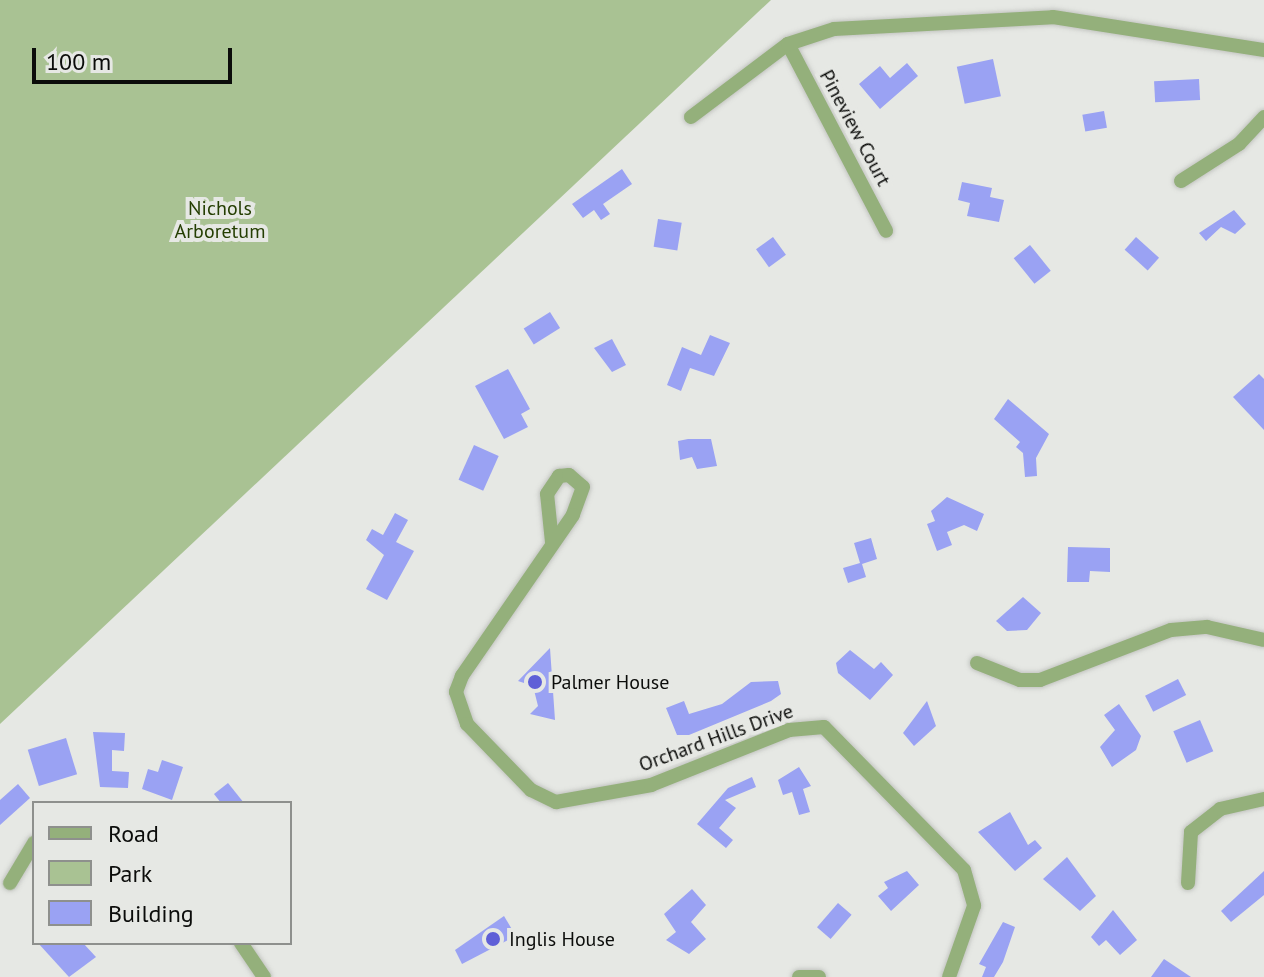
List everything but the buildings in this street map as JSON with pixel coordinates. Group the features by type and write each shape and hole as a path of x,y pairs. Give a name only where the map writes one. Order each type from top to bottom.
{"street":[{"path":"691,117 788,44 845,28 1053,17 1264,50"},
{"name":"Pineview Court","path":"788,44 886,231"},
{"path":"1181,181 1239,144 1264,117"},
{"name":"Orchard Hills Drive","path":"552,542 456,692 467,724 531,790 567,802 651,785 789,730 824,727 964,870 974,906 949,977"},
{"path":"977,663 1020,680 1040,680 1171,630 1226,630 1264,640"},
{"path":"1188,883 1191,832 1220,809 1264,799"},
{"path":"10,883 32,846"},
{"path":"242,945 264,977"},
{"path":"799,977 819,977"}],"green space":[{"name":"Nichols Arboretum","path":"0,0 771,0 0,724"}],"place":[{"name":"Palmer House","path":"535,682"},
{"name":"Inglis House","path":"493,939"}]}
